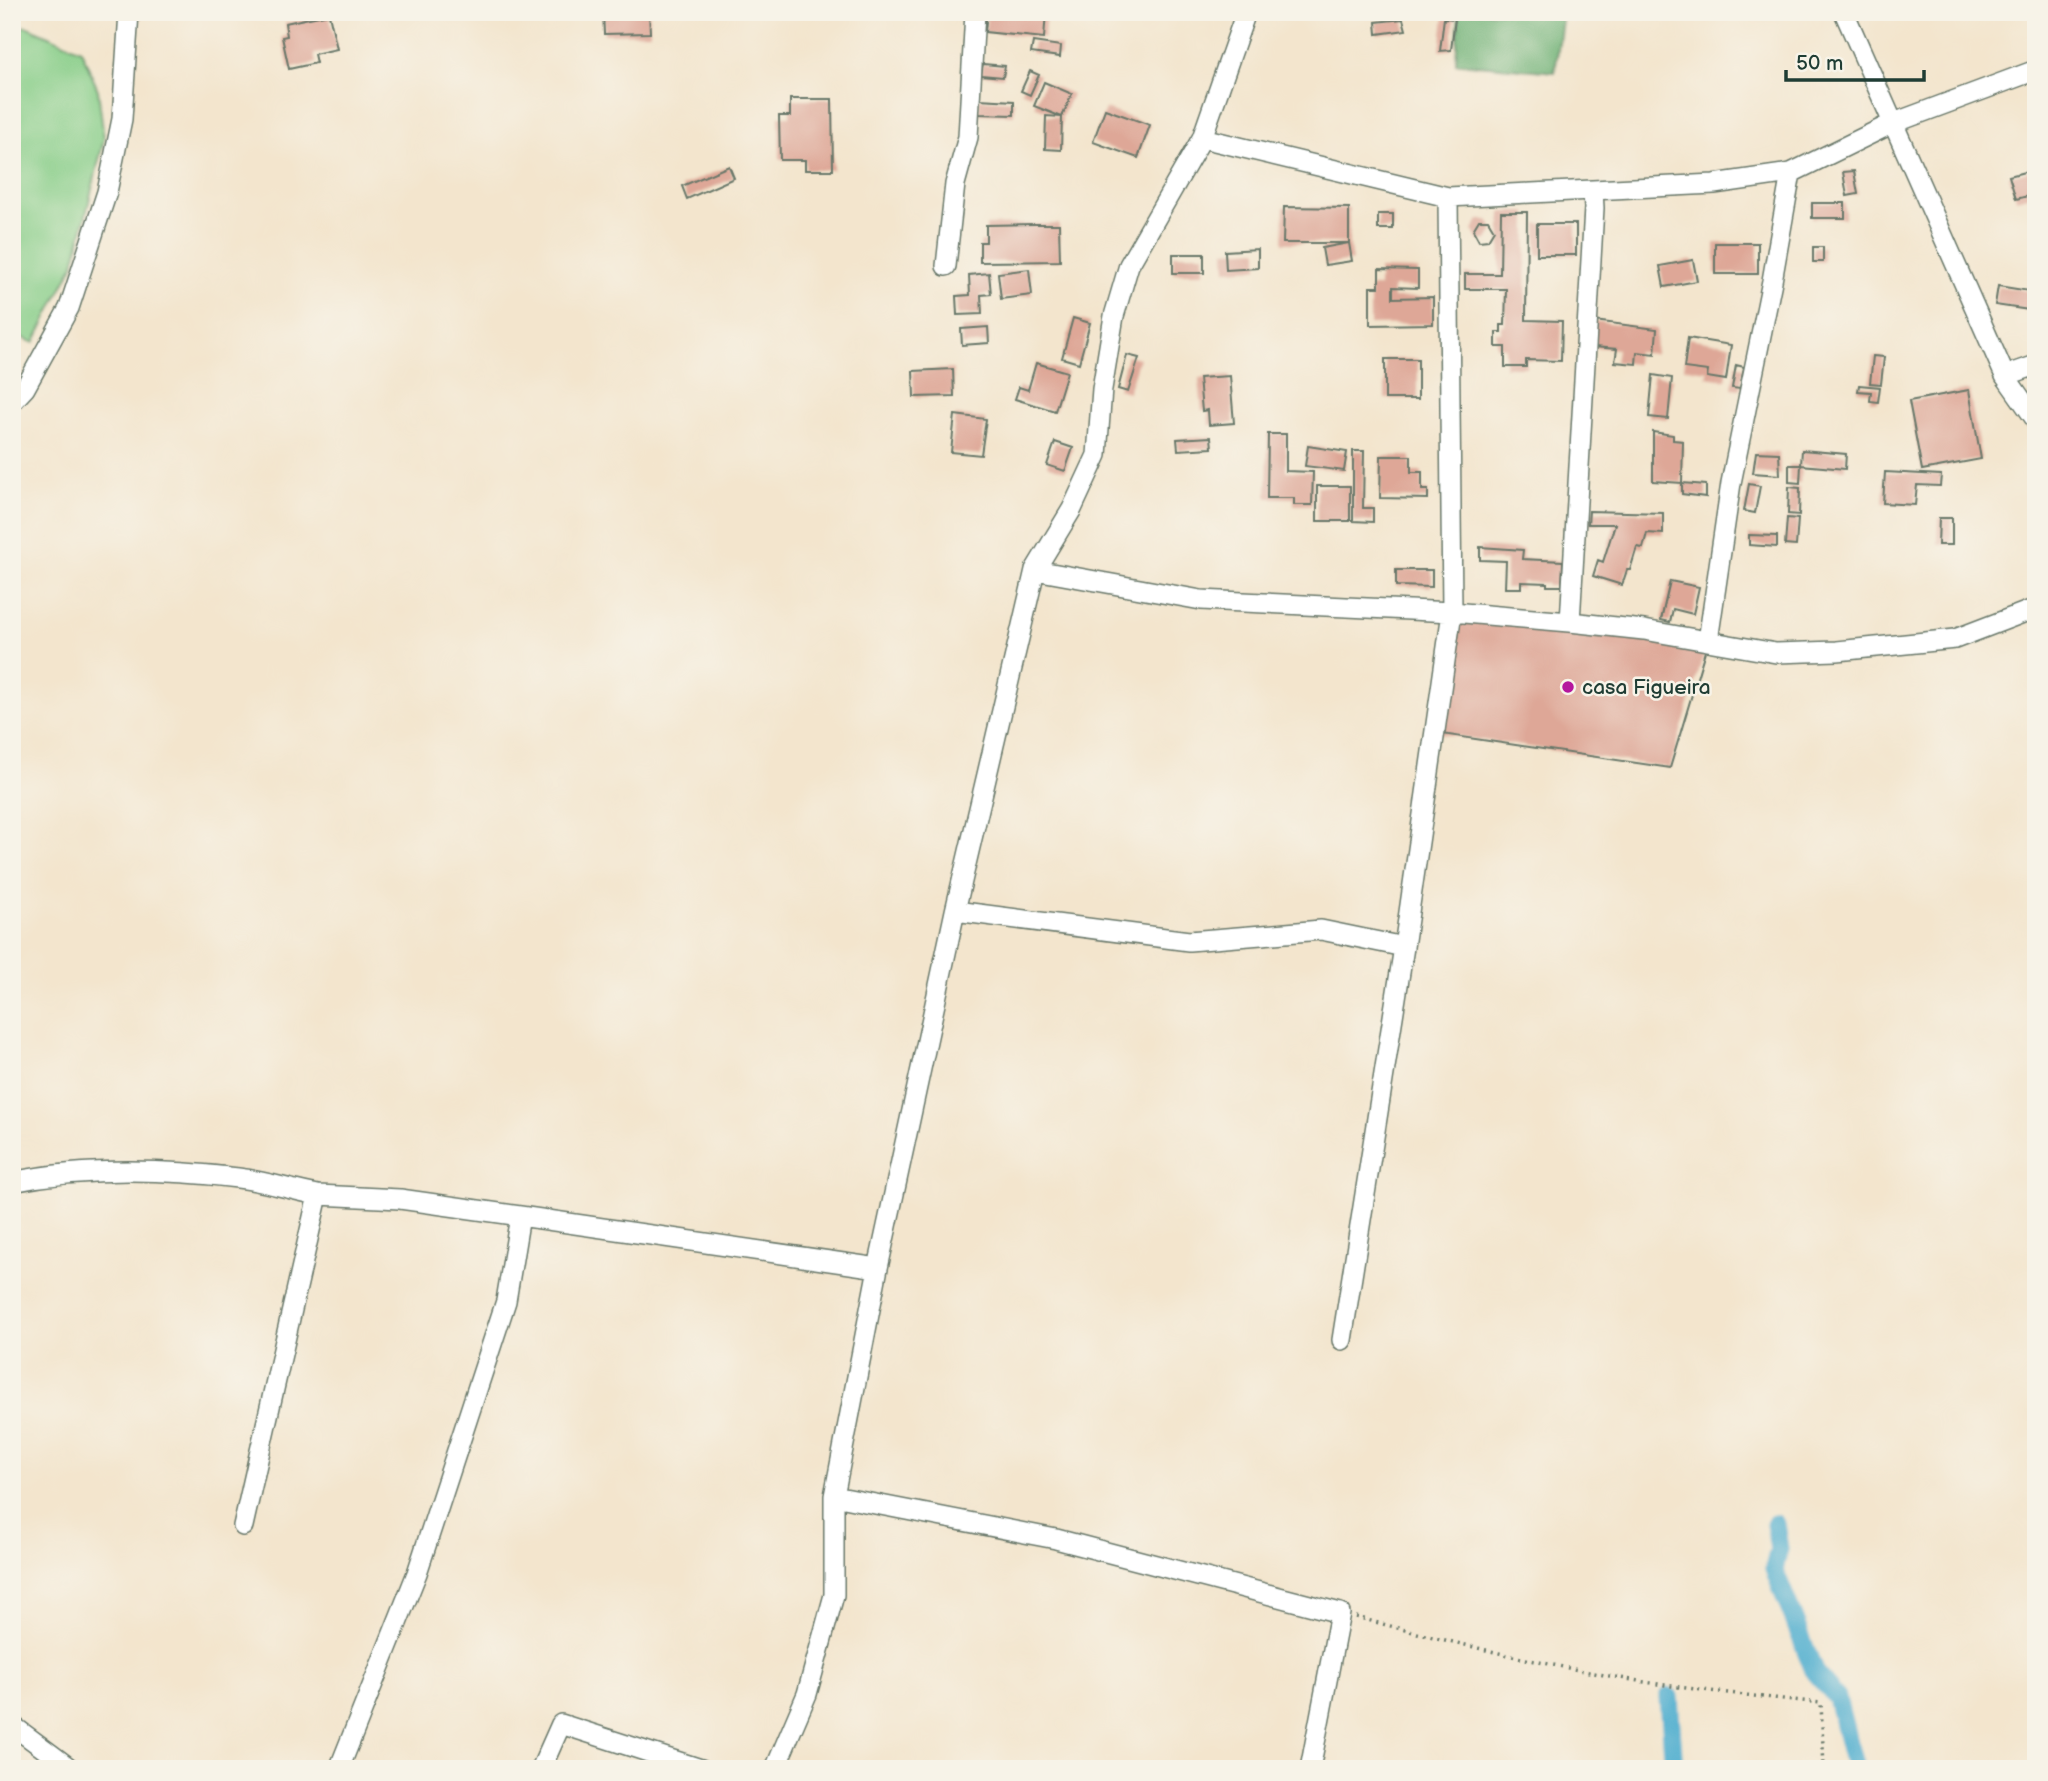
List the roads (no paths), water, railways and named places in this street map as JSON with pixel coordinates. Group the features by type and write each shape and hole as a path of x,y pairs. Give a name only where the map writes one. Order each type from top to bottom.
{"street":[{"path":"12,402 25,388 68,308 107,192 122,119 129,12"},
{"path":"946,266 954,184 968,136 975,12"},
{"path":"775,1769 807,1694 834,1595 834,1496 878,1268 955,912 1035,570 1072,509 1097,455 1102,389 1114,316 1129,265 1202,138 1246,12"},
{"path":"1844,12 1891,124 2005,376 2036,420"},
{"path":"1202,138 1448,198 1714,184 1790,173 1891,124 2036,70"},
{"path":"1708,641 1731,483 1772,281 1790,173"},
{"path":"1570,622 1593,191"},
{"path":"1342,1340 1404,947 1452,612 1448,198"},
{"path":"2005,376 2036,365"},
{"path":"1035,570 1201,600 1452,612 1570,622 1776,653 1837,651 1955,639 2036,608"},
{"path":"955,912 1189,941 1321,930 1404,947"},
{"path":"12,1182 45,1175 139,1170 240,1178 318,1195 400,1199 878,1268"},
{"path":"243,1526 318,1195"},
{"path":"339,1769 417,1573 506,1301 520,1216"},
{"path":"834,1496 1056,1539 1340,1613 1310,1769"},
{"path":"541,1769 561,1724 701,1769"},
{"path":"12,1725 69,1768"}],"waterway":[{"path":"1775,1524 1779,1549 1774,1569 1815,1673 1837,1698 1855,1769"},
{"path":"1669,1697 1674,1769"}],"place":[{"name":"casa Figueira","path":"1568,687"}]}
